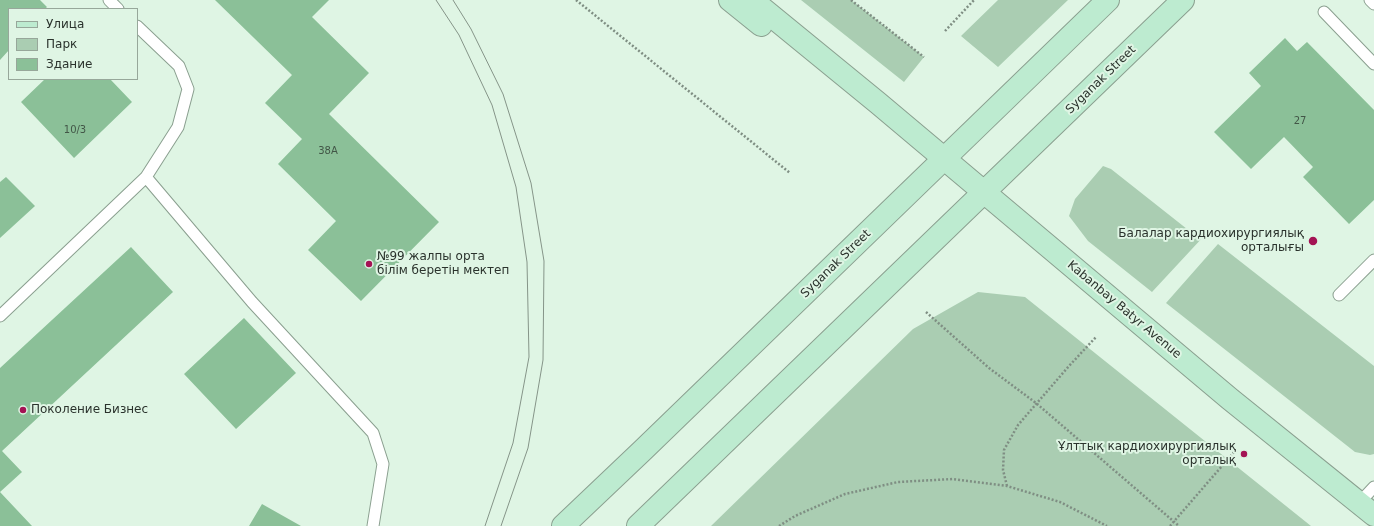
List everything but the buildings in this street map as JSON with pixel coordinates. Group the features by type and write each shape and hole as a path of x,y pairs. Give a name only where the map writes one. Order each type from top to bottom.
{"main road":[{"name":"Kabanbay Batyr Avenue","path":"730,0 827,78 878,103"},
{"name":"Kabanbay Batyr Avenue","path":"752,0 878,103 1230,399 1366,509"},
{"name":"Syganak Street","path":"563,526 644,450 1108,0"},
{"name":"Syganak Street","path":"638,526 1183,0"}],"lane":[{"path":"109,0 117,8"},
{"path":"1370,0 1374,4"},
{"path":"1324,12 1374,64"},
{"path":"0,316 146,177 178,127 188,89 179,66 138,27"},
{"path":"146,177 252,302 373,433 383,464 373,526"},
{"path":"1339,295 1374,260"},
{"path":"1366,509 1374,487"}],"path":[{"path":"576,0 790,174"},
{"path":"851,0 924,57"},
{"path":"945,31 974,0"},
{"path":"926,312 989,368 1036,403 1179,526"},
{"path":"1007,486 1003,470 1004,450 1018,425 1096,337"},
{"path":"1170,526 1235,451"},
{"path":"779,526 794,516 845,494 898,482 953,479 1007,486 1060,502 1107,526"}],"green space":[{"path":"801,0 851,0 924,57 904,82"},
{"path":"998,0 1068,0 998,67 961,36"},
{"path":"1103,166 1111,169 1187,229 1204,236 1152,292 1088,241 1069,216 1075,199"},
{"path":"1218,244 1374,366 1374,454 1370,455 1355,452 1166,303"},
{"path":"978,292 1025,297 1311,526 711,526 913,329"}],"tram line":[{"path":"436,0 459,35 492,105 516,187 527,262 529,357 513,443 485,526"},
{"path":"453,0 471,29 503,94 531,183 544,261 543,360 528,448 501,526"}],"place":[{"name":"Балалар кардиохирургиялық орталығы","path":"1313,241"},
{"name":"№99 жалпы орта білім беретін мектеп","path":"369,264"},
{"name":"Поколение Бизнес","path":"23,410"},
{"name":"Ұлттық кардиохирургиялық орталық","path":"1244,454"}]}
